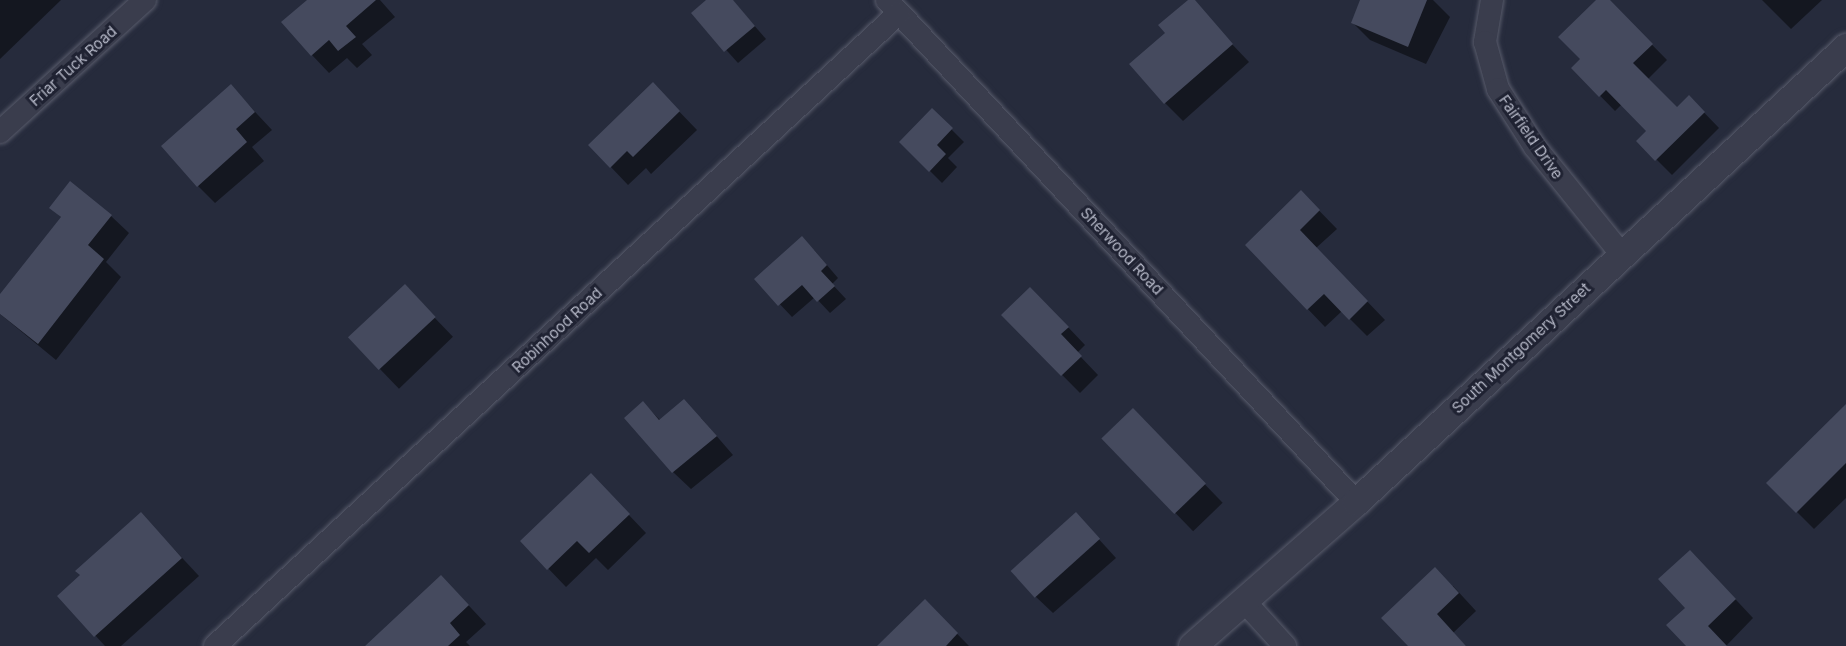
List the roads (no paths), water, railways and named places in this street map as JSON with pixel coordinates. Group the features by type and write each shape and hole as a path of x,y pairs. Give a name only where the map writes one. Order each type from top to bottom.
{"street":[{"name":"Friar Tuck Road","path":"0,132 145,0"},
{"name":"Fairfield Drive","path":"1492,0 1485,42 1498,89 1535,147 1622,255"},
{"name":"Sherwood Road","path":"893,7 1356,502"},
{"name":"Robinhood Road","path":"215,646 893,7"},
{"name":"South Montgomery Street","path":"1192,646 1356,502 1846,47"},
{"path":"1244,601 1286,646"}]}
